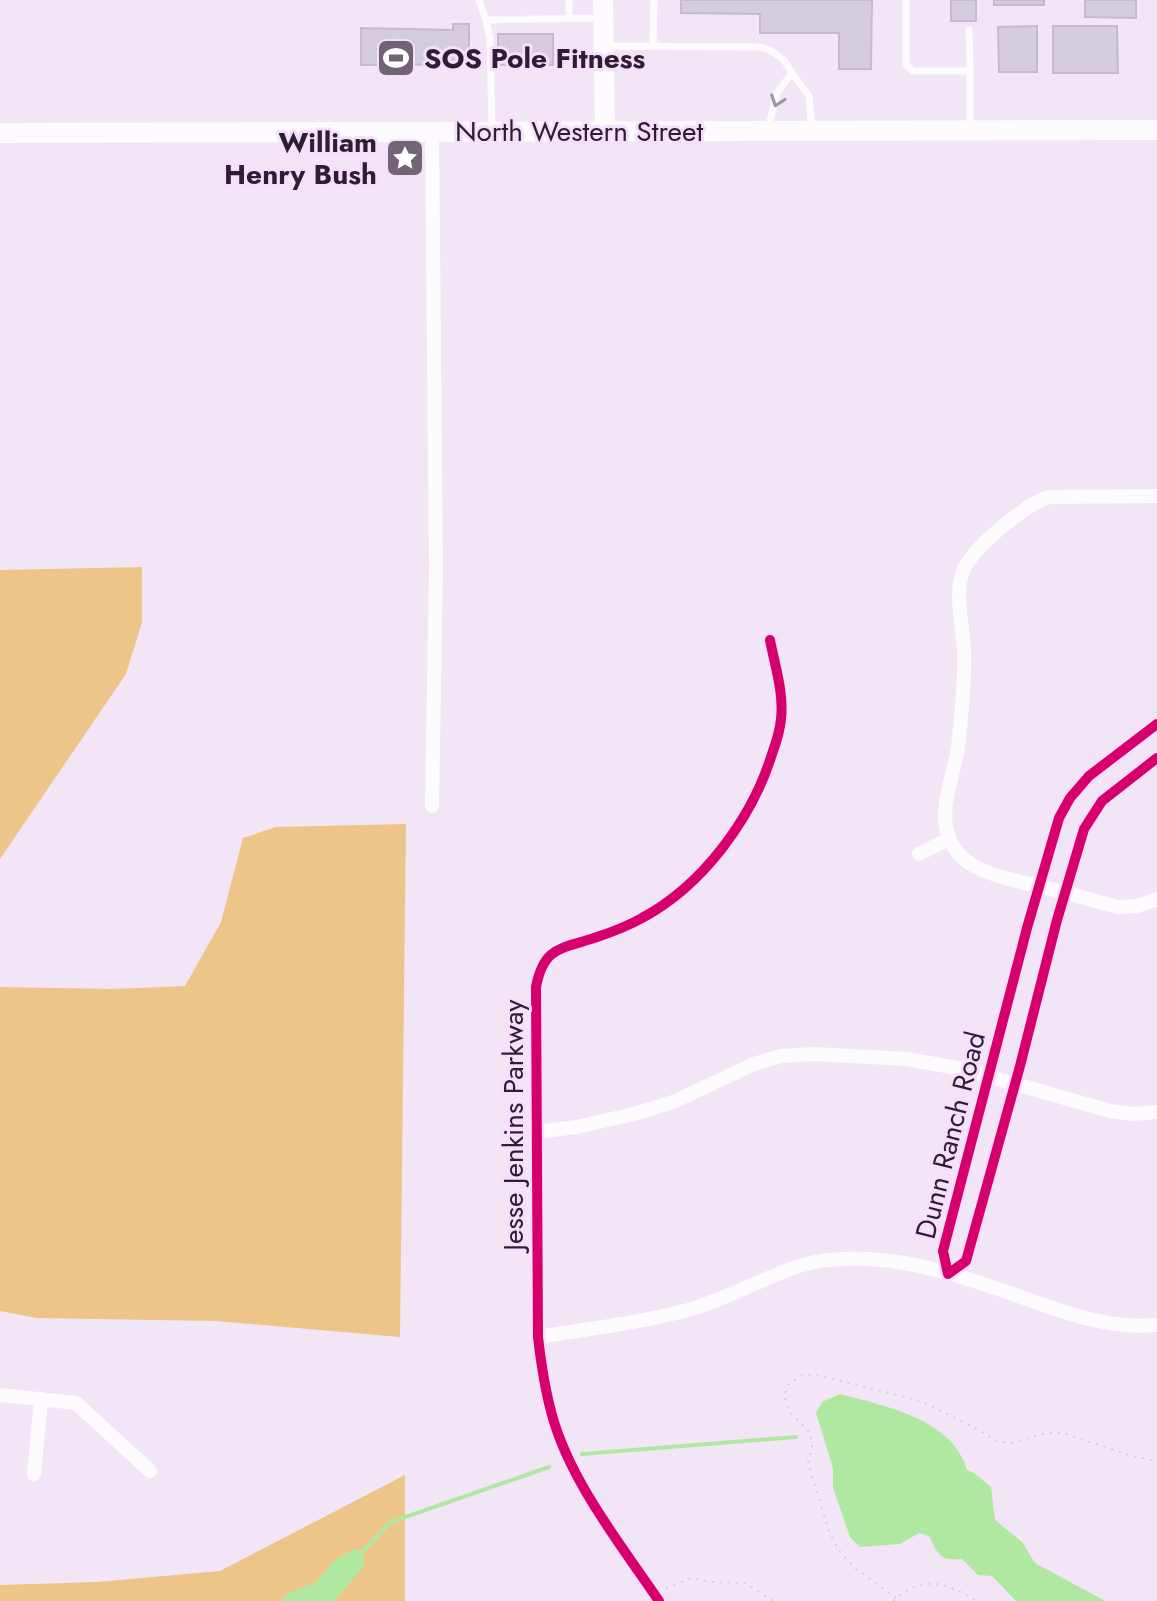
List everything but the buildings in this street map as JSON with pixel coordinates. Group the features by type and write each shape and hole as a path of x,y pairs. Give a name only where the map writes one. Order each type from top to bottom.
{"main road":[{"path":"603,9 605,131"},
{"name":"North Western Street","path":"0,133 1157,130"}],"street":[{"path":"432,132 436,569 432,806"},
{"path":"1157,496 1060,496 1043,499 1026,509 972,556 959,586 964,656 961,718 957,754 945,805 945,822 956,852 979,868 1127,908 1157,899"},
{"name":"Jesse Jenkins Parkway","path":"657,1599 600,1517 567,1455 552,1417 540,1361 536,1006 539,974 558,949 609,933 661,906 716,855 738,827 758,794 781,722 781,695 770,640"},
{"name":"Dunn Ranch Road","path":"1157,724 1089,776 1070,798 1059,818 1052,889 1015,1083 966,1261 948,1274 943,1251 989,1077 1052,889 1095,811 1112,791 1157,758"},
{"path":"919,854 949,839"},
{"path":"537,1132 606,1121 673,1102 754,1064 781,1056 832,1054 907,1059 963,1069 1110,1111 1134,1114 1157,1112"},
{"path":"538,1337 689,1309 728,1297 797,1266 845,1259 919,1265 1077,1316 1119,1325 1157,1325"},
{"path":"0,1395 76,1403 150,1471"},
{"path":"34,1474 41,1399"}],"lane":[{"path":"479,0 490,39 492,132"},
{"path":"569,0 569,18"},
{"path":"653,46 654,0"},
{"path":"906,0 906,64 909,68 913,71 970,71"},
{"path":"486,20 569,18 603,9"},
{"path":"969,30 970,131"},
{"path":"604,46 761,47 784,60 809,96 812,131"},
{"path":"768,131 777,93 792,73"}],"path":[{"path":"977,1601 942,1584 926,1583 910,1588 895,1600 840,1552 830,1534 808,1463 812,1447 810,1433 789,1411 784,1396 788,1385 802,1375 817,1375 921,1401 996,1441 1011,1443 1047,1433 1063,1433 1157,1461"},
{"path":"657,1599 668,1586 692,1578 745,1583 773,1601"}],"shaded area":[{"path":"142,567 142,622 126,674 0,859 0,570"},
{"path":"406,824 400,1337 215,1321 36,1318 0,1311 0,987 112,989 185,986 221,922 243,838 276,827"},
{"path":"840,1394 915,1417 948,1438 967,1470 991,1487 995,1520 1022,1542 1035,1563 1105,1601 1016,1601 992,1576 978,1575 962,1559 944,1558 929,1536 919,1533 900,1544 860,1547 850,1537 833,1488 833,1468 816,1413 822,1402"},
{"path":"405,1475 405,1601 0,1601 0,1585 97,1582 220,1571"},
{"path":"353,1549 363,1552 364,1565 335,1601 279,1601 290,1592 315,1583 332,1563"}],"waterway":[{"path":"582,1454 796,1437"},
{"path":"359,1555 391,1522 549,1467"}],"cycle path":[{"path":"659,1601 598,1512 571,1464 560,1440 545,1386 538,1337 536,987 544,963 550,956 565,947 626,926 664,904 704,869 738,826 763,778 780,728 780,689 770,640"},
{"path":"1157,724 1089,776 1070,798 1059,818 1027,928 943,1251 948,1274 966,1261 1084,829 1102,801 1157,758"}],"place":[{"name":"SOS Pole Fitness","path":"396,58"},
{"name":"William Henry Bush","path":"405,158"}]}
